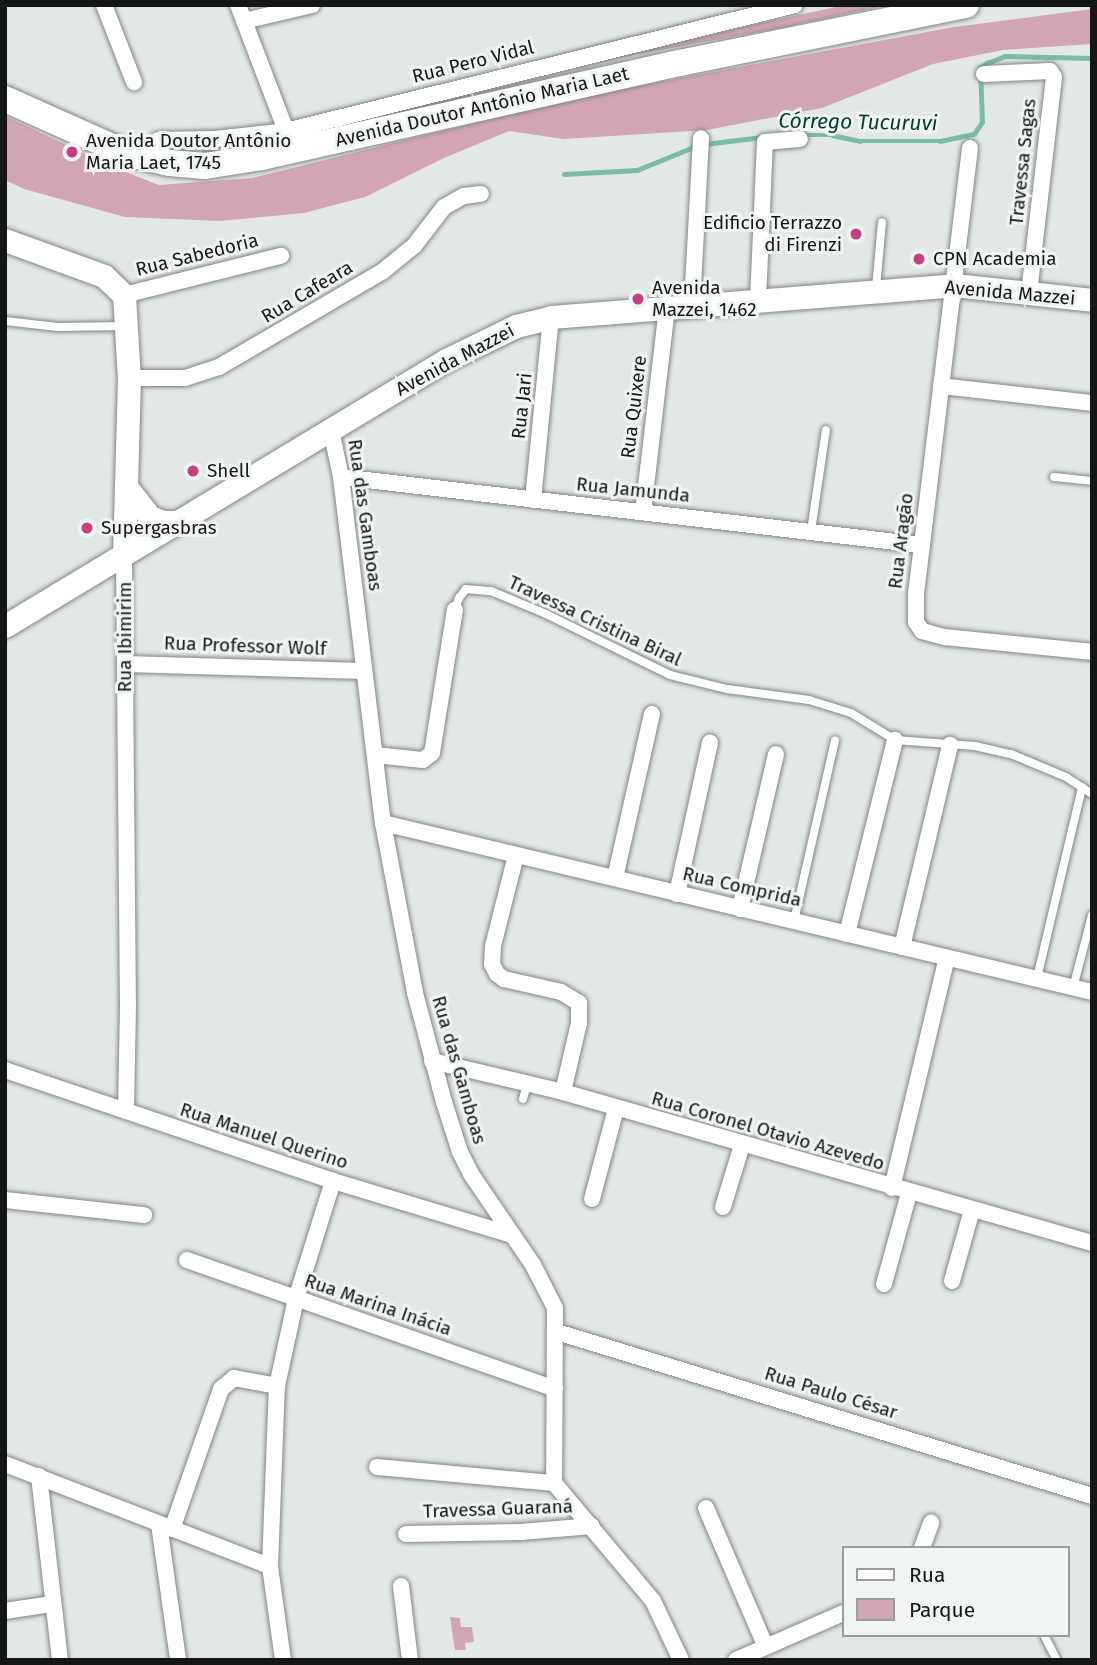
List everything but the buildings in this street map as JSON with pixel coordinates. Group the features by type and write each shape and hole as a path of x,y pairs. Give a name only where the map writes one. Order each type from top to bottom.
{"main road":[{"name":"Avenida Doutor Antônio Maria Laet","path":"5,99 126,153 170,163 205,166 262,157 680,63 966,5"}],"street":[{"path":"104,5 134,82"},
{"path":"286,131 241,13 312,5"},
{"name":"Rua Pero Vidal","path":"158,140 215,139 286,131 728,13 796,5"},
{"name":"Travessa Sagas","path":"984,74 1050,71 1054,77 1030,292"},
{"path":"692,305 701,138"},
{"path":"758,301 765,142 800,139"},
{"path":"955,285 970,148"},
{"name":"Rua Cafeara","path":"129,377 185,378 219,367 383,271 414,246 444,207 464,196 481,194"},
{"path":"5,240 104,276 124,295"},
{"name":"Rua Sabedoria","path":"124,295 281,256"},
{"name":"Avenida Mazzei","path":"5,626 331,429 487,339 516,326 551,317 955,285 1092,300"},
{"name":"Rua Aragão","path":"955,285 914,611 916,622 922,631 945,637 1092,652"},
{"name":"Rua Ibimirim","path":"124,295 129,377 128,489 124,554 128,993 125,1111"},
{"name":"Rua Quixere","path":"643,512 667,307"},
{"name":"Rua Jari","path":"533,500 551,317"},
{"path":"941,386 1092,403"},
{"name":"Rua das Gamboas","path":"331,429 341,477 383,823 415,993 432,1061 460,1152 485,1198 548,1290 555,1308 557,1332 554,1483"},
{"name":"Rua Jamunda","path":"341,477 922,545"},
{"path":"128,489 150,517 163,522 178,522"},
{"path":"375,755 424,760 432,754 455,610"},
{"name":"Rua Professor Wolf","path":"125,664 363,671"},
{"path":"615,878 652,714"},
{"path":"847,934 895,740"},
{"path":"677,894 710,743"},
{"path":"902,947 950,745"},
{"path":"740,909 776,754"},
{"name":"Rua Comprida","path":"383,823 1092,992"},
{"path":"516,855 492,964 497,974 504,979 561,992 579,1003 579,1023 563,1092"},
{"path":"892,1188 947,958"},
{"name":"Rua Coronel Otavio Azevedo","path":"432,1061 525,1091 563,1092 909,1193 1092,1243"},
{"name":"Rua Manuel Querino","path":"5,1070 333,1181 512,1236"},
{"path":"592,1199 616,1109"},
{"path":"723,1207 742,1145"},
{"path":"283,1660 270,1566 277,1386 296,1299 333,1181"},
{"path":"884,1284 909,1193"},
{"path":"5,1200 144,1215"},
{"path":"952,1281 972,1210"},
{"name":"Rua Marina Inácia","path":"187,1260 555,1389"},
{"name":"Rua Paulo César","path":"557,1332 1092,1496"},
{"path":"178,1660 166,1527 222,1389 234,1378 277,1386"},
{"path":"5,1464 270,1566"},
{"path":"377,1467 554,1483 653,1601 681,1660"},
{"path":"39,1476 60,1660"},
{"path":"706,1508 766,1647"},
{"path":"923,1546 931,1523"},
{"name":"Travessa Guaraná","path":"406,1534 521,1532 592,1526"},
{"path":"401,1586 410,1660"},
{"path":"5,1611 52,1604"},
{"path":"736,1660 842,1613"}],"lane":[{"path":"875,291 881,222"},
{"path":"5,321 58,327 127,326"},
{"path":"811,531 826,430"},
{"path":"1054,477 1092,481"},
{"name":"Travessa Cristina Biral","path":"455,610 466,589 491,591 546,614 670,675 727,689 778,694 819,703 851,713 881,734 895,740 975,746 1011,754 1092,794"},
{"path":"794,921 835,741"},
{"path":"1037,978 1082,787"},
{"path":"1073,988 1092,915"},
{"path":"1045,1637 1057,1660"}],"green space":[{"path":"845,5 888,5 781,28 525,75 251,144 203,153 202,149 269,139 456,90"},
{"path":"1092,9 1092,44 1003,50 933,64 822,108 707,130 564,139 509,131 444,158 365,197 304,213 220,221 125,217 24,189 5,180 5,116 113,167 159,185 252,178 584,96 954,27"},
{"path":"450,1617 460,1618 461,1627 472,1627 474,1642 465,1643 466,1650 455,1650"}],"waterway":[{"name":"Córrego Tucuruvi","path":"802,135 832,135 860,141 940,141 974,134 982,122 980,68 987,63 1005,56 1092,58"},
{"name":"Córrego Tucuruvi","path":"705,144 762,137"},
{"name":"Córrego Tucuruvi","path":"564,174 637,170 696,146"}],"place":[{"name":"Avenida Doutor Antônio Maria Laet, 1745","path":"72,152"},
{"name":"Edificio Terrazzo di Firenzi","path":"856,234"},
{"name":"CPN Academia","path":"919,259"},
{"name":"Avenida Mazzei, 1462","path":"638,299"},
{"name":"Shell","path":"193,471"},
{"name":"Supergasbras","path":"87,528"}]}
